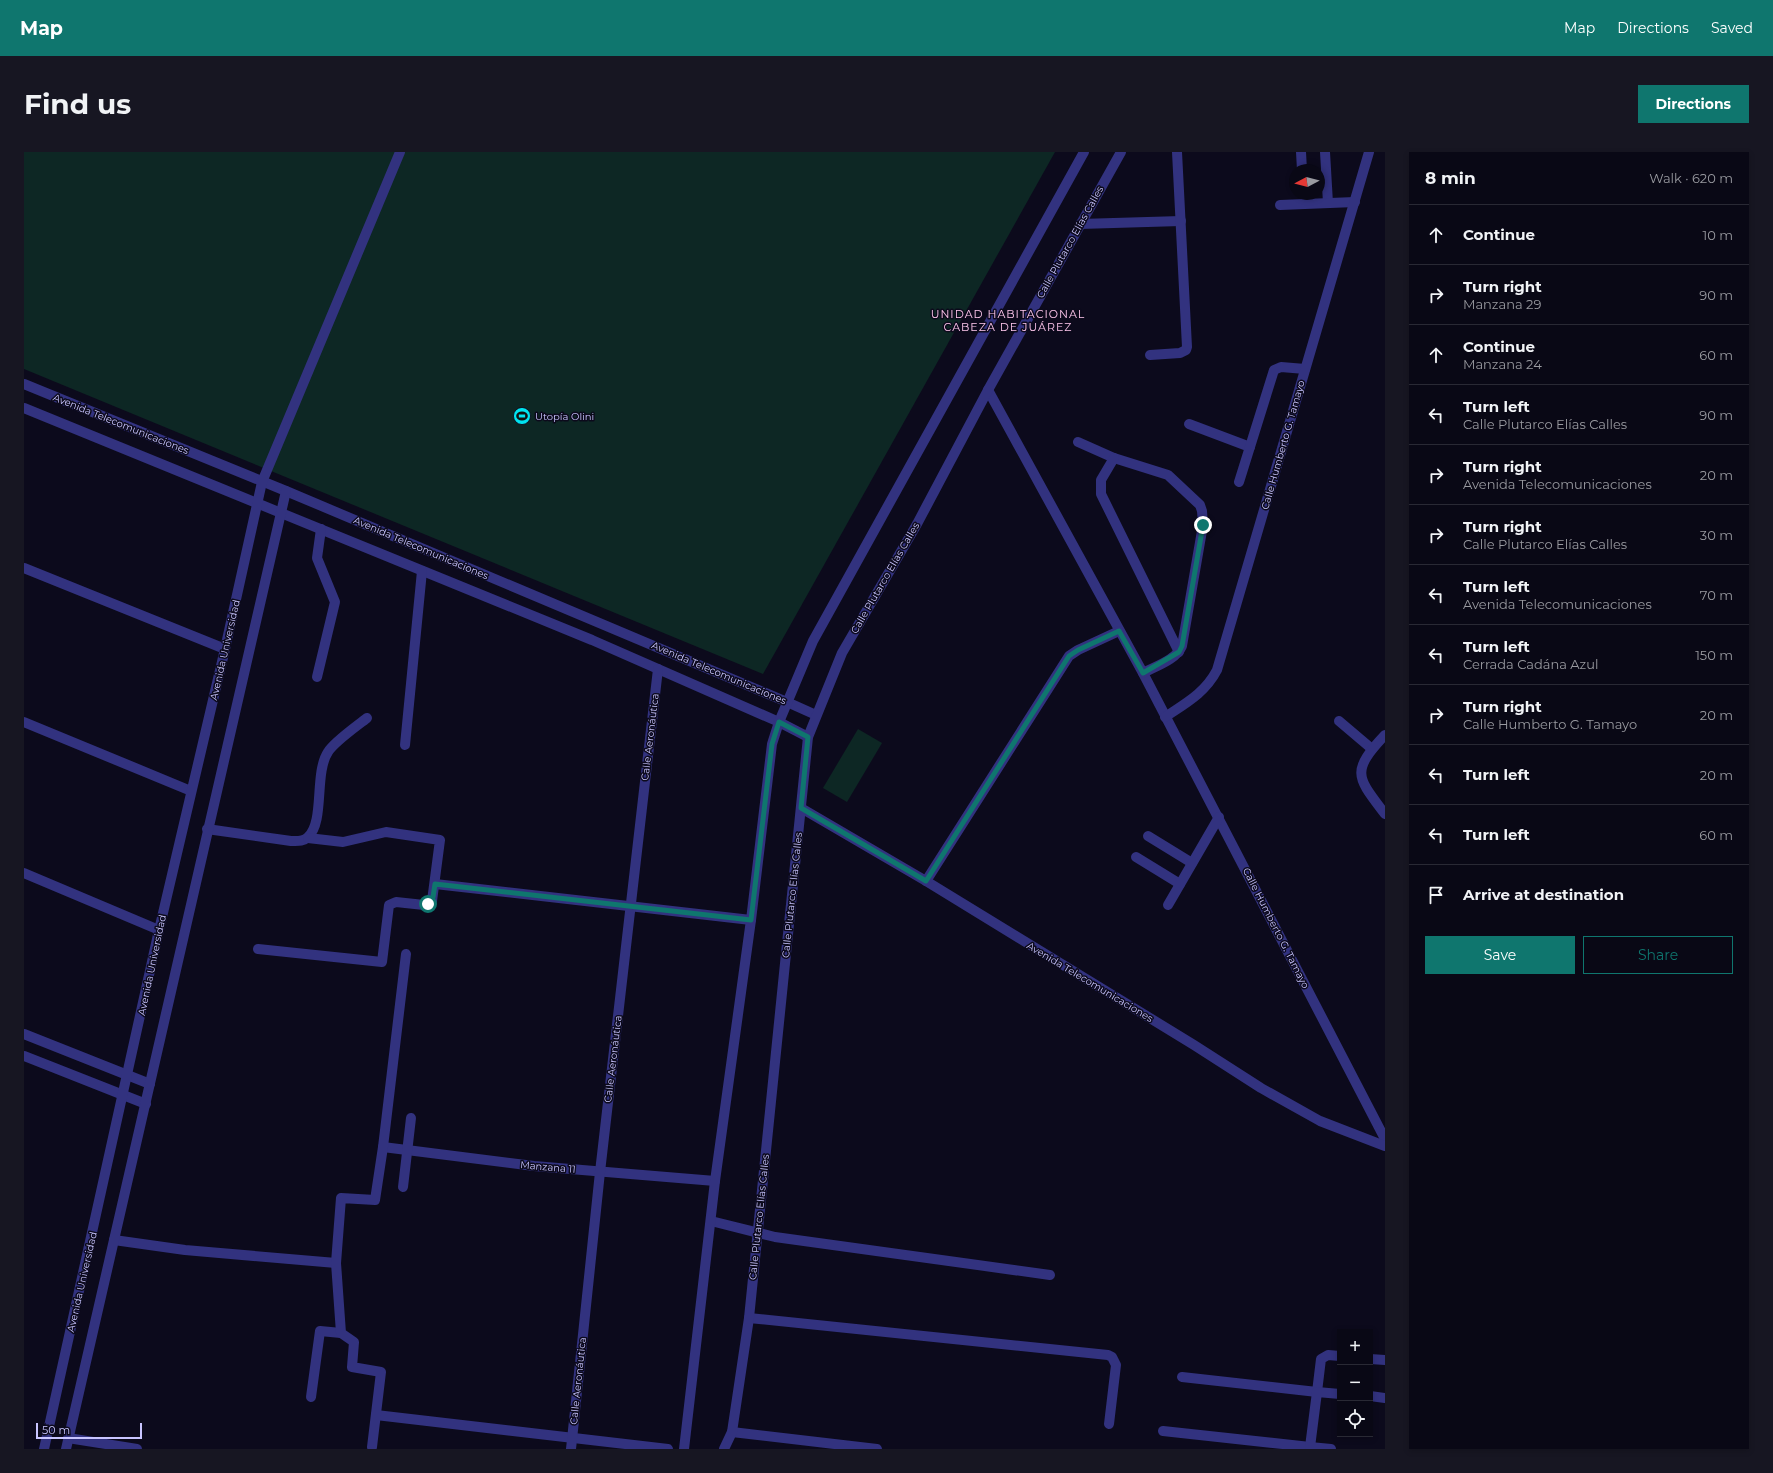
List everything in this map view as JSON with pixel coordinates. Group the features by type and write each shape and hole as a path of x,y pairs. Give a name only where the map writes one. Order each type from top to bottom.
{"street":[{"name":"Avenida Universidad","path":"44,1449 159,930 225,649 262,482 400,152"},
{"path":"684,1449 715,1181 751,920 772,744 779,722 813,641 1084,152"},
{"name":"Calle Plutarco Elías Calles","path":"724,1449 732,1432 749,1318 808,737 842,653 917,524 988,390 1121,152"},
{"path":"1150,355 1180,353 1186,350 1187,347 1177,152"},
{"path":"1301,152 1302,164"},
{"path":"1325,152 1328,203"},
{"name":"Calle Humberto G. Tamayo","path":"1165,717 1200,693 1210,683 1217,670 1369,152"},
{"path":"1280,205 1300,200"},
{"path":"1310,200 1328,203 1355,202"},
{"path":"1080,224 1181,221"},
{"path":"1239,482 1274,370 1281,367 1305,369"},
{"name":"Avenida Telecomunicaciones","path":"24,384 286,491 816,715"},
{"name":"Calle Humberto G. Tamayo","path":"988,390 1143,673 1385,1139"},
{"name":"Avenida Telecomunicaciones","path":"24,408 658,668 779,722 808,737"},
{"path":"1189,424 1250,447"},
{"path":"1078,442 1114,458 1168,475 1197,500 1202,511 1203,525 1182,646 1179,652 1143,673"},
{"path":"1114,458 1101,480 1101,494 1179,652"},
{"path":"66,1449 146,1104 207,829 286,491"},
{"path":"317,677 335,602 317,558 321,530"},
{"path":"24,568 225,649"},
{"path":"405,745 422,571"},
{"path":"926,881 1069,656 1078,650 1119,631"},
{"name":"Calle Aeronáutica","path":"571,1449 600,1172 658,668"},
{"path":"308,838 313,831 316,821 322,764 328,751 367,718"},
{"path":"1339,721 1372,749"},
{"path":"24,722 191,791"},
{"path":"1385,735 1372,749 1362,764 1361,778 1368,792 1385,814"},
{"name":"Avenida Telecomunicaciones","path":"801,808 926,881 1194,1045 1261,1088 1320,1121 1385,1146"},
{"path":"1168,904 1219,817"},
{"path":"207,829 291,841 300,841 308,838 343,842 386,832 440,840 433,897 428,904 396,902 389,906 382,962 258,949"},
{"path":"1148,836 1192,863"},
{"path":"1136,857 1180,884"},
{"path":"24,873 159,930"},
{"path":"435,884 631,905 751,920"},
{"path":"341,1333 336,1263 341,1198 374,1200 383,1147 406,954"},
{"path":"24,1034 150,1084"},
{"path":"24,1056 146,1104"},
{"path":"403,1186 411,1118"},
{"name":"Manzana 11","path":"383,1147 534,1166 715,1181"},
{"path":"711,1221 757,1231 775,1237 1050,1275"},
{"path":"114,1240 185,1250 336,1263"},
{"path":"749,1318 1108,1355 1112,1357 1116,1365 1109,1424"},
{"path":"311,1396 320,1331 341,1333 354,1342 352,1367 381,1372 372,1447"},
{"path":"1310,1448 1321,1359 1328,1355 1337,1356"},
{"path":"1373,1359 1385,1360"},
{"path":"1182,1377 1337,1394"},
{"path":"1373,1396 1385,1398"},
{"path":"376,1415 668,1449"},
{"path":"1163,1430 1310,1448 1331,1449"},
{"path":"732,1432 877,1449"},
{"path":"68,1438 137,1449"}],"green space":[{"name":"Utopía Olini","path":"24,152 1055,152 763,674 24,369"},
{"path":"858,729 882,743 847,802 823,788"}],"place":[{"name":"Utopía Olini","path":"522,416"}],"district":[{"name":"UNIDAD HABITACIONAL CABEZA DE JUÁREZ","path":"1008,320"}],"route":[{"path":"428,904 432,901 435,884 631,905 751,920 772,744 779,722 808,737 803,772 801,808 926,881 1069,656 1078,650 1119,631 1143,673 1173,657 1179,652 1182,646 1203,525"}]}
